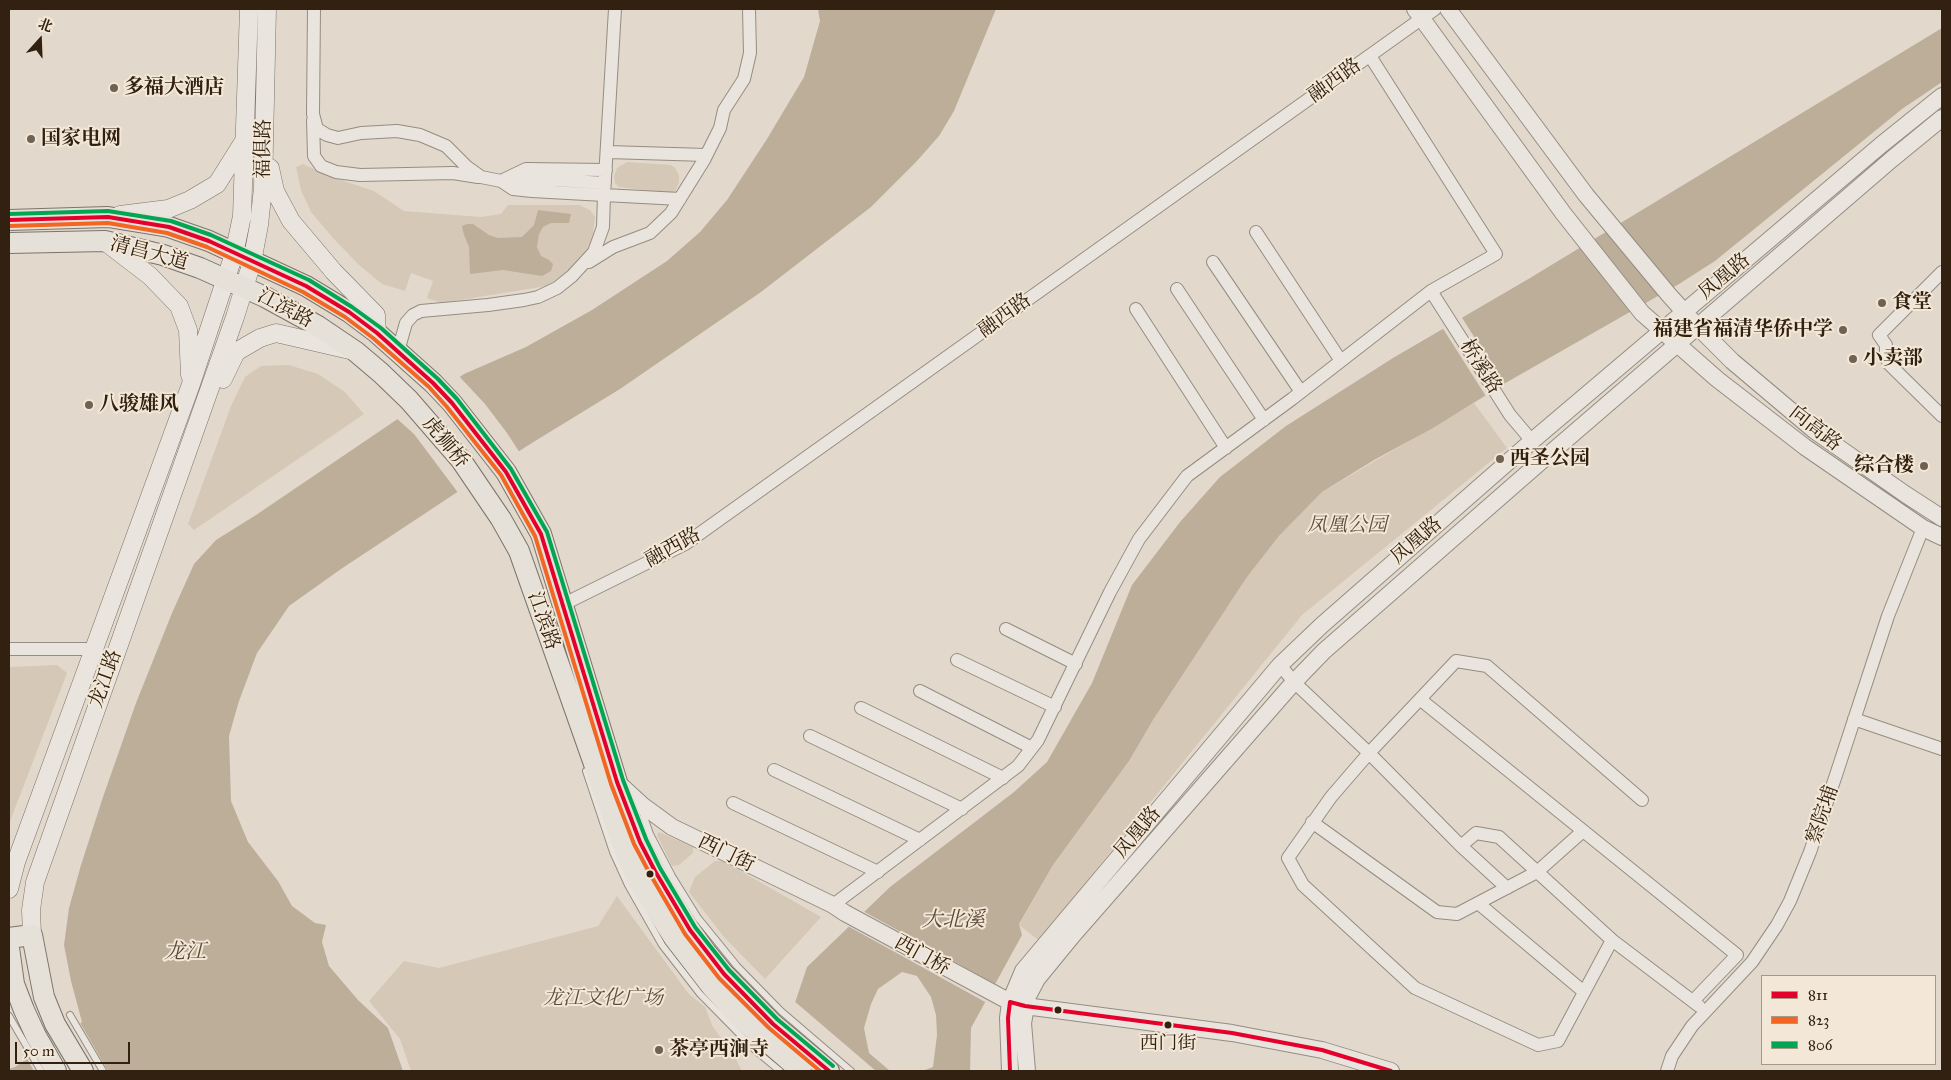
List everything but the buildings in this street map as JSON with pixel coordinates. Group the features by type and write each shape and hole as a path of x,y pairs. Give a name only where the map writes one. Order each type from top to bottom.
{"main road":[{"name":"福俱路","path":"226,279 234,254 242,216 249,9"},
{"name":"福俱路","path":"245,287 259,224 263,188 267,9"},
{"path":"264,136 272,180 282,206 303,236 334,272 376,315 377,333"},
{"path":"108,217 168,209 190,200 217,184 244,141"},
{"name":"清昌大道","path":"9,220 108,217 169,227 209,241"},
{"path":"105,241 150,276 178,306 188,330 190,387"},
{"name":"清昌大道","path":"9,243 105,241 163,255 200,268"},
{"name":"江滨路","path":"209,241 306,286 349,312 398,350 433,383"},
{"name":"江滨路","path":"200,268 245,287 318,326 355,351 409,400"},
{"name":"龙江路","path":"9,889 16,862 190,387 226,279"},
{"name":"龙江路","path":"83,1071 62,1019 44,997 32,935 31,910 35,882 245,287"},
{"path":"196,424 214,396 236,352 260,338 276,333 355,351"},
{"name":"虎狮桥","path":"433,383 452,403 506,472"},
{"name":"虎狮桥","path":"409,400 461,460 481,489"},
{"name":"江滨路","path":"506,472 541,534 617,782 640,842 690,930 768,1031"},
{"name":"江滨路","path":"481,489 502,519 519,551 624,849 638,881 692,963 741,1020 768,1031"},
{"path":"9,938 32,935"},
{"path":"9,948 10,968 14,984 14,1008 30,1039 56,1071"},
{"path":"10,968 38,965"},
{"path":"768,1031 801,1071"},
{"path":"768,1031 829,1071"}],"street":[{"path":"314,9 314,156 321,166 336,172 360,175 453,173 501,181 514,189 532,192 605,183"},
{"path":"581,268 594,252 603,227 615,9"},
{"path":"398,350 406,323 413,315 421,311 488,305 538,297 557,288 581,268 613,247 650,233 671,213 706,155 720,128 724,110 744,79 750,53 750,9"},
{"name":"向高路","path":"1448,9 1586,195 1684,312 1732,361 1815,431 1942,518"},
{"path":"1424,12 1457,68 1563,213 1642,313 1717,379 1805,447 1923,528 1942,538"},
{"name":"融西路","path":"564,604 685,544 1370,56 1424,12"},
{"path":"839,909 878,872 1018,766 1038,740 1110,592 1139,539 1187,476 1434,294 1496,254 1370,56"},
{"name":"凤凰路","path":"1010,1071 1008,1018 1014,989 1023,971 1280,665 1330,618 1532,441 1881,145 1942,96"},
{"path":"313,114 317,129 326,135 338,138 361,133 397,132 420,135 446,146 467,167 481,177"},
{"name":"凤凰路","path":"1012,1002 1028,996 1037,979 1073,935 1294,682 1324,651 1677,344 1942,118"},
{"path":"608,152 706,155"},
{"path":"501,181 526,169 605,183 680,200"},
{"path":"1256,232 1341,361"},
{"path":"1213,262 1301,392"},
{"path":"1942,272 1879,335 1886,345 1886,357 1889,364 1942,416"},
{"path":"1177,289 1264,420"},
{"name":"桥溪路","path":"1434,294 1510,415 1532,441"},
{"path":"1136,309 1226,448"},
{"name":"察院埔","path":"1667,1071 1679,1044 1692,1026 1752,962 1777,925 1790,901 1810,852 1888,616 1923,528"},
{"path":"1006,629 1076,664"},
{"path":"9,649 93,649"},
{"path":"957,660 1055,707"},
{"path":"1612,940 1558,1041 1538,1046 1415,988 1304,885 1288,858 1331,797 1369,753 1456,661 1487,666 1642,800"},
{"path":"1280,665 1294,682 1369,753 1461,846 1507,888"},
{"path":"920,691 1032,748"},
{"path":"1421,700 1737,955 1693,1001"},
{"path":"862,708 1003,778"},
{"path":"1854,719 1942,749"},
{"path":"810,736 962,809"},
{"path":"774,770 920,840"},
{"name":"西门街","path":"617,782 638,802 672,828 839,909"},
{"path":"733,803 878,872"},
{"path":"1312,822 1437,912 1457,914 1537,872 1583,831"},
{"path":"1461,846 1476,834 1499,837 1612,940 1706,1011"},
{"path":"1478,903 1584,992"},
{"name":"西门桥","path":"839,909 1012,1002"},
{"path":"1012,1002 1232,1033 1322,1050 1391,1071"},
{"name":"凤凰路","path":"1012,1002 1024,1023 1028,1071"}],"lane":[{"path":"481,489 512,553 536,621"},
{"path":"585,767 617,861 628,886 662,945 700,994 768,1031 851,1071"},
{"path":"638,802 650,834 672,876 698,918 737,966 768,1031 780,1071"},
{"path":"62,1019 103,1071"},
{"path":"30,1039 41,1071"}],"green space":[{"path":"627,162 671,165 679,175 679,182 675,192 666,193 619,187 615,183 614,176 617,168"},
{"path":"303,164 332,177 374,191 404,211 481,217 501,214 508,205 579,205 590,210 595,217 592,241 582,257 570,269 547,286 441,303 427,298 433,281 411,273 405,291 382,284 358,264 311,212 301,190 296,167"},
{"path":"289,365 318,374 345,392 364,414 194,530 188,524 231,406 245,377 261,366"},
{"name":"凤凰公园","path":"1474,403 1507,448 1302,615 1078,892 1041,942 1019,925 1053,865 1129,761 1153,720 1247,577 1279,536 1322,492"},
{"path":"57,665 67,673 9,824 9,667"},
{"path":"659,832 693,847 693,853 679,865 672,866 657,835"},
{"path":"715,861 722,861 821,917 765,979 724,937 689,892 695,877"},
{"name":"龙江文化广场","path":"617,896 688,993 705,1007 713,1027 735,1057 742,1071 411,1071 400,1039 369,1001 404,961 439,968 598,926"}],"water":[{"name":"龙江","path":"818,9 996,9 954,111 939,136 871,207 761,292 620,389 527,446 341,569 289,606 257,653 239,701 229,736 231,801 248,842 278,881 292,906 315,923 326,925 322,942 329,966 358,1000 388,1028 403,1071 9,1071 9,1069 15,1067 82,1022 64,945 69,908 103,797 136,703 194,564 216,540 464,374 526,347 592,310 667,261 700,232 727,200 767,139 804,77 820,21"},
{"name":"大北溪","path":"1942,28 1942,82 1902,109 1715,261 1679,284 1509,381 1433,428 1374,460 1322,492 1279,536 1247,577 1153,720 1129,761 1053,865 1019,924 1022,935 971,1028 970,1071 922,1071 933,1067 937,1035 936,1015 931,997 917,976 902,972 878,989 871,1004 864,1028 869,1053 889,1070 896,1071 772,1071 807,967 890,887 1014,792 1047,762 1092,683 1132,585 1180,522 1220,477 1286,426 1393,358 1530,278"},
{"path":"538,210 571,214 569,223 551,223 543,227 539,234 537,247 541,256 553,264 551,271 542,276 503,270 470,274 469,247 462,226 473,224 489,235 498,238 522,237 534,225"}],"pier":[{"path":"1461,316 1505,386 1487,398 1442,327"},
{"path":"458,375 485,404 520,453 459,494 414,434 395,417"},
{"path":"861,910 997,985 987,1003 846,925"},
{"path":"793,1000 876,1071 769,1071"},
{"path":"79,1021 108,1071 34,1071 26,1057"}],"transit line":[{"name":"806","path":"9,214 108,211 171,221 211,235 309,280 352,307 381,328 438,379 457,399 511,469 547,532 623,780 646,839 660,868 695,927 729,970 777,1019 833,1066"},
{"name":"811","path":"9,220 108,217 169,227 209,241 306,286 349,312 377,333 433,383 452,403 506,472 541,534 617,782 640,842 655,871 690,930 724,974 773,1024 829,1071"},
{"name":"823","path":"9,226 108,223 167,233 207,247 303,292 345,317 373,338 429,387 501,475 535,536 611,784 634,844 650,874 685,934 719,978 769,1028 820,1071"},
{"name":"811","path":"1010,1071 1008,1018 1010,1002 1025,1006 1232,1033 1322,1050 1391,1071"}],"place":[{"name":"多福大酒店","path":"114,88"},
{"name":"国家电网","path":"31,139"},
{"name":"食堂","path":"1882,303"},
{"name":"福建省福清华侨中学","path":"1843,330"},
{"name":"小卖部","path":"1853,359"},
{"name":"八骏雄风","path":"89,405"},
{"name":"西圣公园","path":"1500,459"},
{"name":"综合楼","path":"1924,466"},
{"name":"西门街","path":"1168,1025"},
{"name":"茶亭西涧寺","path":"659,1050"}]}
